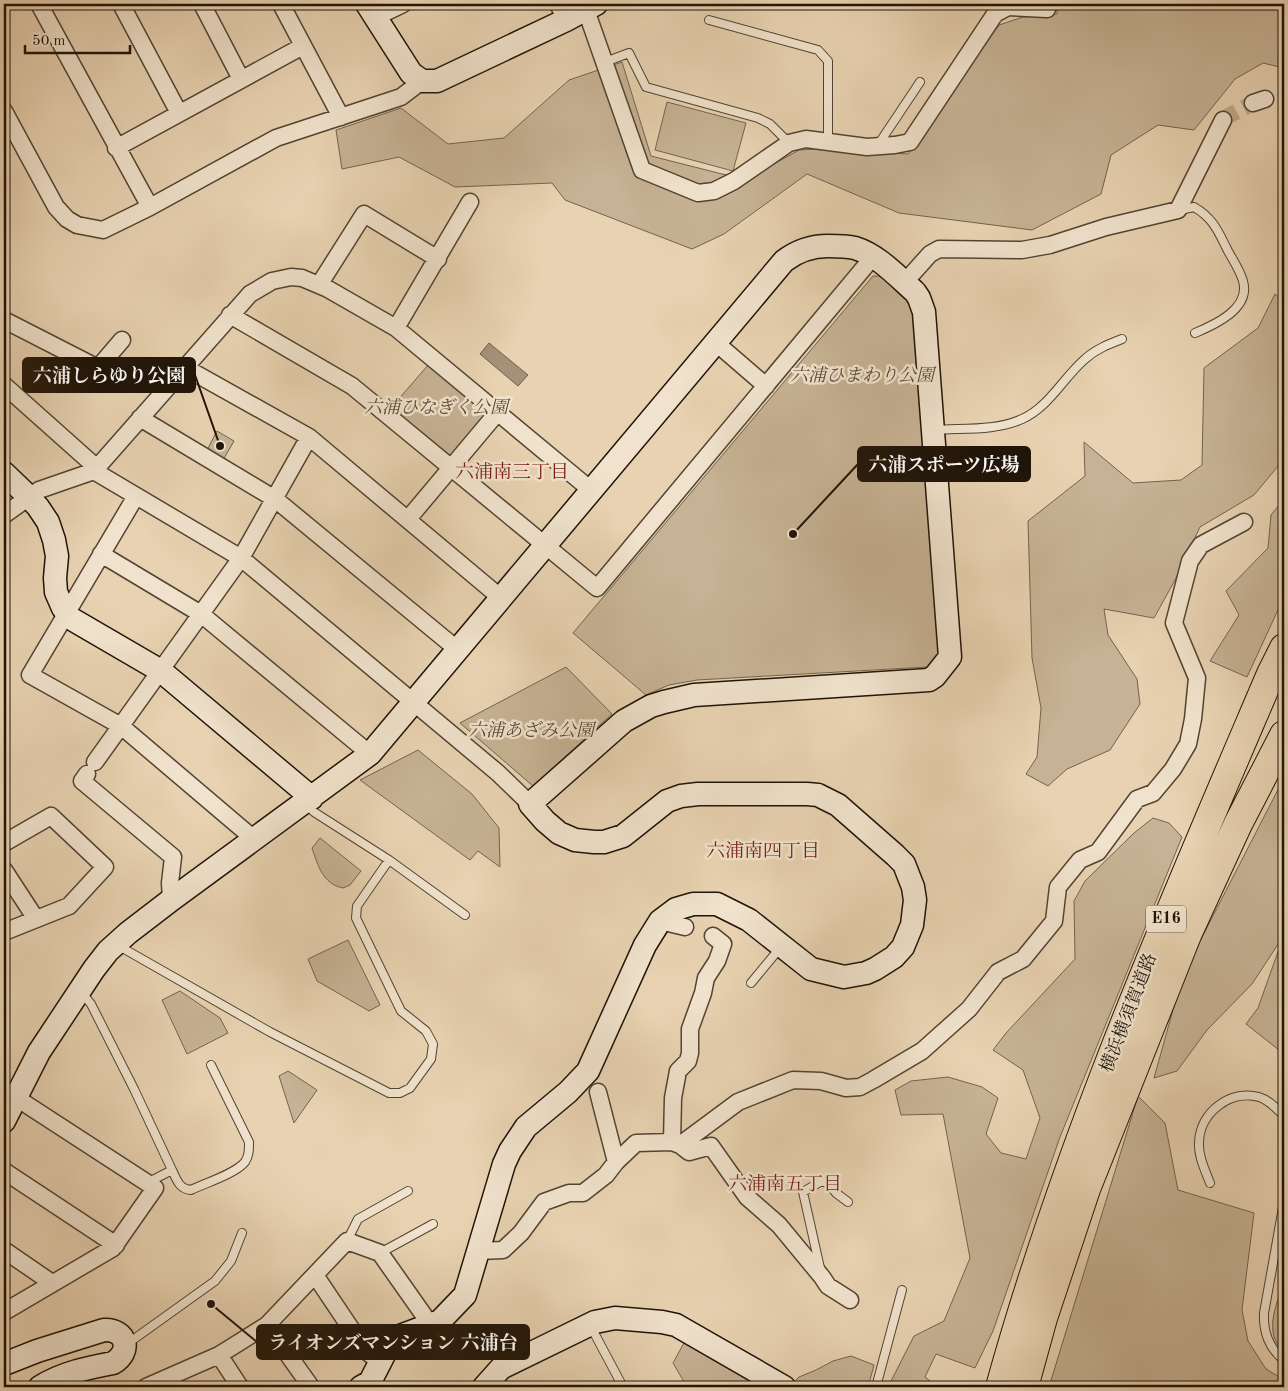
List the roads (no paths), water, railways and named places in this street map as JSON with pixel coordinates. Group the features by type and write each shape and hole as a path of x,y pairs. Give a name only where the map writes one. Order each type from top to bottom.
{"highway":[{"name":"横浜横須賀道路","path":"1000,1387 1030,1287 1070,1167 1164,923 1271,674 1284,648"},
{"name":"横浜横須賀道路","path":"1024,1387 1043,1318 1086,1189 1187,934 1238,824 1284,735"}],"street":[{"path":"40,4 116,148 150,207"},
{"path":"121,4 179,113"},
{"path":"202,4 241,79"},
{"path":"281,4 341,117"},
{"path":"403,4 371,11 411,73 422,81 437,81 562,12 591,7 605,62 642,170 698,193 714,192 734,181 788,143 806,139 877,146 910,142 995,14 1008,7 1047,10 1049,4"},
{"path":"116,148 303,46"},
{"path":"4,111 56,207 67,219 77,225 103,230 150,207 276,138 401,97 422,81"},
{"path":"904,283 930,254 939,249 1022,250 1050,245 1106,227 1178,210 1224,120"},
{"path":"396,328 470,202"},
{"path":"320,285 364,214 438,259"},
{"path":"4,1121 39,1052 101,960 116,944 171,900 370,754 784,261 797,252 813,247 842,246 858,249 873,258 919,298 924,312 950,657 935,676 929,680 694,695 664,702 637,714 614,729 530,804"},
{"path":"230,315 352,386 596,588 873,258"},
{"path":"4,515 39,490 95,469 250,294 272,281 291,277 302,278 320,285 396,328 591,490"},
{"path":"4,320 98,368 122,340"},
{"path":"715,342 766,386"},
{"path":"184,367 309,437 501,598"},
{"path":"4,385 95,469 136,496 241,558 498,773 559,833 575,840 604,842 622,836 667,802 689,794 807,794 829,800 846,811 904,864 913,887 916,900 912,925 903,947 894,958 875,970 844,977 811,969 749,920 717,904 693,904 676,909 660,922 645,945 588,1071 573,1088 526,1127 510,1151 504,1164 465,1294 440,1321 392,1339 370,1382 361,1387"},
{"path":"408,520 497,413"},
{"path":"140,418 275,499 458,650"},
{"path":"171,900 172,857 82,780 241,558 309,437"},
{"path":"4,473 29,496 38,507 51,530 57,556 55,584 59,600 66,614 161,671 308,800"},
{"path":"136,496 30,675 121,726 254,839"},
{"path":"676,1144 738,1102 793,1080 821,1081 846,1088 860,1088 922,1050 969,1009 998,972 1023,959 1054,920 1058,887 1080,860 1098,852 1137,798 1153,793 1173,768 1188,744 1193,719 1197,678 1174,623 1190,561 1201,545 1244,522"},
{"path":"101,554 201,614 370,754"},
{"path":"4,843 52,816 105,867 69,906 4,932"},
{"path":"4,870 36,919"},
{"path":"660,922 685,927"},
{"path":"676,1144 673,1098 678,1071 688,1061 690,1030 703,993 706,978 717,961 723,944 713,936"},
{"path":"598,1092 616,1162"},
{"path":"4,1312 113,1248 155,1188 15,1097"},
{"path":"478,1251 503,1250 521,1233 544,1202 569,1193 583,1193 606,1175 616,1162 636,1143 676,1144 689,1152 711,1146 747,1198 779,1224 828,1286 850,1300"},
{"path":"4,1171 116,1244"},
{"path":"146,1387 170,1382 219,1356 267,1325 347,1241 380,1253 430,1324"},
{"path":"4,1250 52,1283"},
{"path":"315,1275 366,1350 380,1362"},
{"path":"484,1387 501,1368 590,1324 615,1318 669,1322 784,1387"},
{"path":"267,1325 311,1387"},
{"path":"4,1364 37,1351 104,1330 112,1330 123,1338 125,1345 120,1357 112,1363 79,1369 51,1380 40,1387"},
{"path":"219,1356 240,1387"}],"lane":[{"path":"709,20 818,50 828,61 828,142"},
{"path":"605,62 629,53 646,87 758,118 770,124 788,143"},
{"path":"877,146 920,82"},
{"path":"1178,210 1194,207 1203,212 1212,221 1244,281 1244,293 1239,304 1227,317 1195,334"},
{"path":"933,430 1009,424 1023,419 1044,404 1084,360 1094,352 1122,340"},
{"path":"308,800 314,812 389,860 465,915"},
{"path":"116,944 270,1032 389,1093 400,1093 410,1088 431,1059 433,1044 426,1031 401,1011 356,918 358,906 389,860"},
{"path":"751,983 782,946"},
{"path":"80,990 91,1004 134,1089 179,1186 190,1190 237,1169 249,1153 249,1142 211,1065"},
{"path":"1210,1183 1200,1156 1199,1142 1201,1126 1208,1115 1219,1105 1231,1098 1246,1095 1260,1098 1274,1105 1284,1116"},
{"path":"147,1183 172,1170"},
{"path":"822,1277 803,1192 820,1182 827,1182 836,1193 848,1202"},
{"path":"347,1241 358,1218 408,1191"},
{"path":"1284,1202 1264,1313 1267,1337 1272,1348 1284,1360"},
{"path":"380,1253 433,1224"},
{"path":"125,1345 146,1332 214,1281 231,1261 242,1234"},
{"path":"876,1387 902,1290"},
{"path":"590,1324 623,1387"}],"tunnel":[{"path":"1223,120 1253,103"}],"place":[{"name":"六浦しらゆり公園","path":"220,446"},
{"name":"六浦スポーツ広場","path":"793,534"},
{"name":"ライオンズマンション 六浦台","path":"211,1304"}],"district":[{"name":"六浦南三丁目","path":"512,473"},
{"name":"六浦南四丁目","path":"763,852"},
{"name":"六浦南五丁目","path":"785,1185"}],"park label":[{"name":"六浦ひまわり公園","path":"862,376"},
{"name":"六浦ひなぎく公園","path":"436,408"},
{"name":"六浦あざみ公園","path":"531,731"}]}
